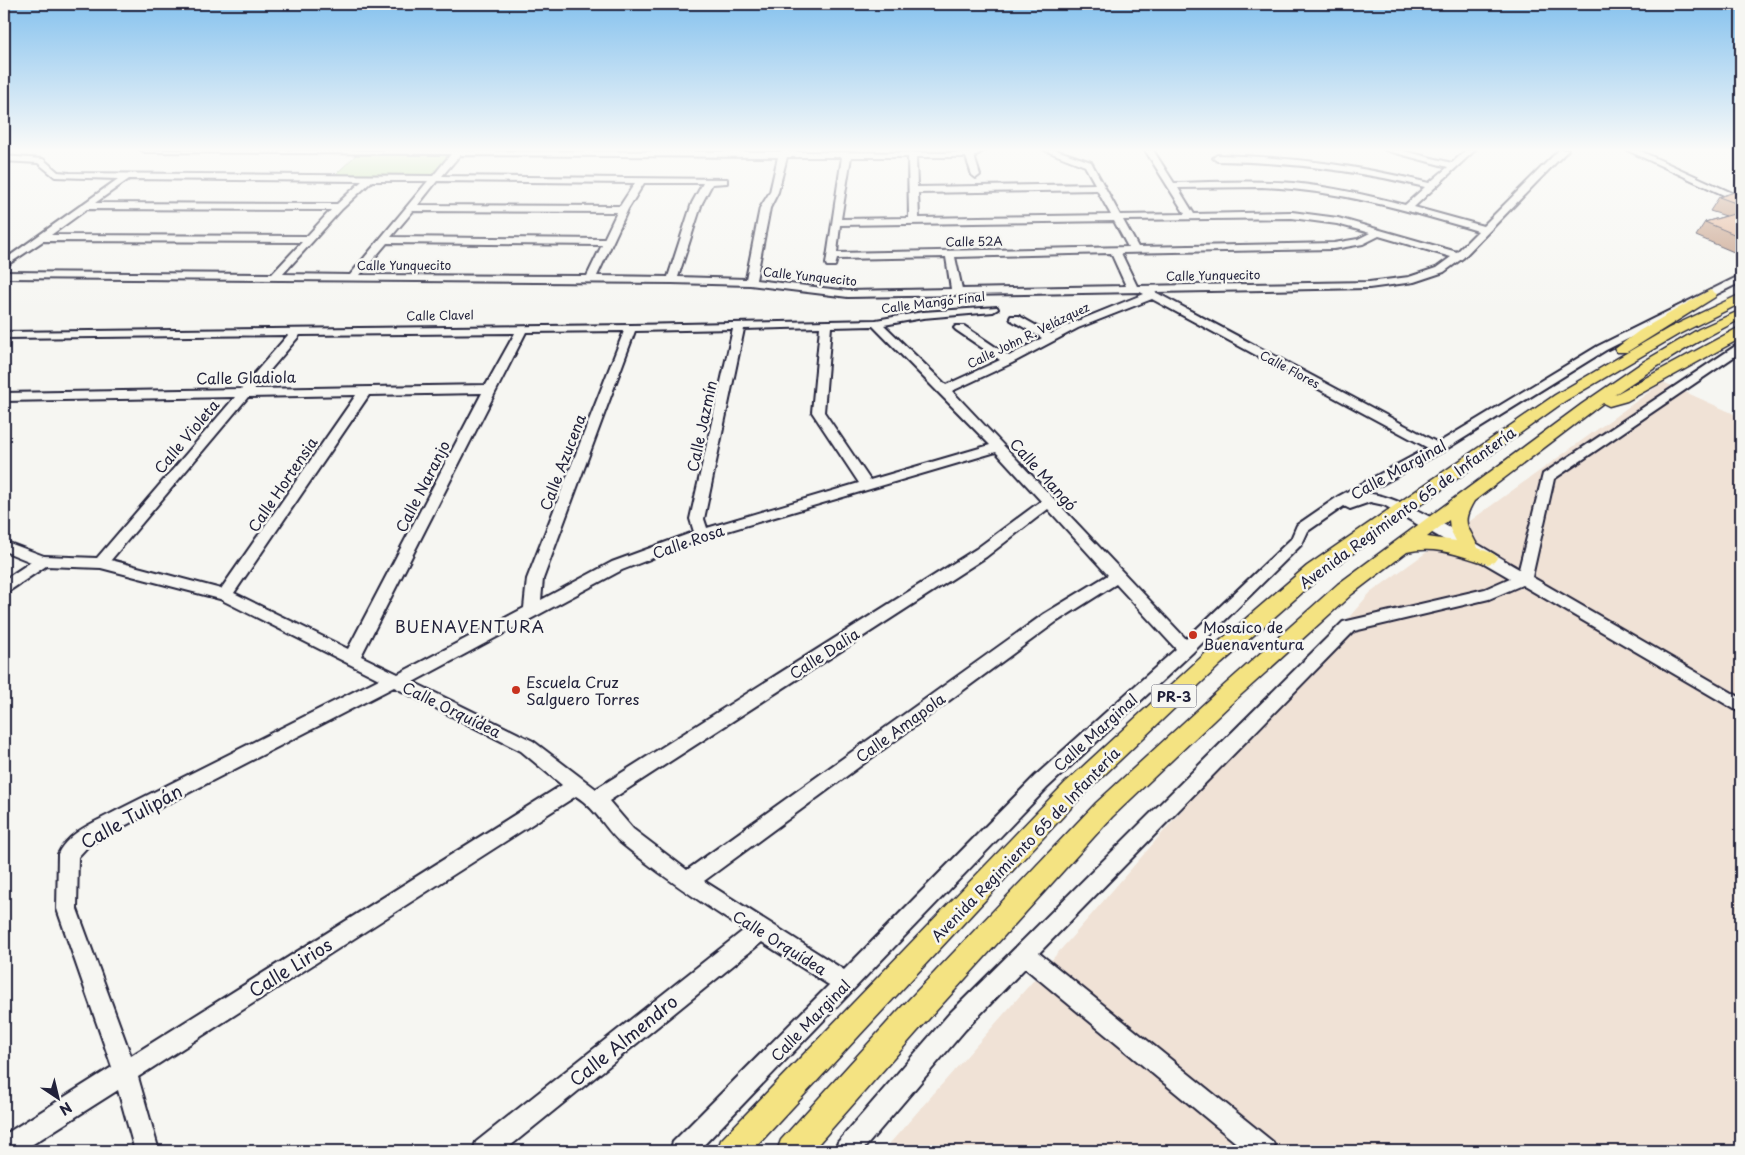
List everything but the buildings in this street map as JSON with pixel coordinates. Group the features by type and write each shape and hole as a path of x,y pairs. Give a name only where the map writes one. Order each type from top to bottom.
{"main road":[{"path":"1560,398 1626,346 1652,328 1698,304 1710,294"},
{"name":"Avenida Regimiento 65 de Infantería","path":"792,1151 913,1016 1104,810 1226,696 1345,589 1586,407 1648,365 1695,328 1741,298"},
{"name":"Avenida Regimiento 65 de Infantería","path":"732,1151 1073,790 1214,658 1314,571 1560,398 1695,328 1741,314"},
{"path":"1586,407 1622,398 1741,332"},
{"path":"1467,497 1458,512 1456,523 1461,536 1469,547"},
{"path":"1400,548 1418,542 1430,541 1457,547 1488,558"}],"street":[{"path":"4,264 89,204"},
{"path":"275,277 343,204"},
{"path":"353,277 414,204"},
{"path":"591,279 626,204"},
{"path":"672,280 696,204"},
{"path":"750,282 767,204"},
{"path":"839,204 836,222 1292,215 1338,221 1459,256"},
{"path":"914,204 914,220"},
{"path":"1110,204 1134,249"},
{"path":"1182,204 1190,216"},
{"path":"1391,204 1485,230"},
{"path":"1407,208 1411,204"},
{"name":"Calle Yunquecito","path":"4,275 672,280 750,282 848,294 1143,291 1369,285 1418,277 1440,270 1459,256 1511,204"},
{"path":"86,206 340,207"},
{"path":"411,208 623,209"},
{"name":"Calle 52A","path":"836,222 832,261 950,254 1334,246 1360,242 1380,232"},
{"path":"41,238 310,239"},
{"path":"384,240 608,242"},
{"path":"1115,251 1143,291"},
{"path":"950,254 958,292"},
{"name":"Calle Marginal","path":"682,1151 1041,782 1186,649 1297,540 1302,528 1344,499 1438,448 1602,348 1741,278"},
{"name":"Calle John R. Velázquez","path":"945,390 1008,361 1143,291"},
{"name":"Calle Flores","path":"1143,291 1438,448"},
{"name":"Calle Mangó Final","path":"876,322 923,315 993,309"},
{"path":"1015,318 1050,338"},
{"name":"Calle Clavel","path":"4,335 631,328 876,322"},
{"name":"Calle Mangó","path":"876,322 945,390 1116,577 1186,649"},
{"path":"826,324 818,412 868,485"},
{"name":"Calle Jazmín","path":"702,534 697,519 739,325"},
{"name":"Calle Naranjo","path":"351,659 523,328"},
{"name":"Calle Azucena","path":"532,610 534,579 631,328"},
{"path":"960,328 1008,361"},
{"name":"Calle Violeta","path":"101,563 297,331"},
{"path":"1524,578 1548,477 1741,346"},
{"name":"Calle Gladiola","path":"4,397 490,389"},
{"name":"Calle Hortensia","path":"225,595 365,391"},
{"name":"Calle Rosa","path":"395,681 617,566 702,534 998,447"},
{"path":"1402,508 1388,496 1385,488 1392,478 1411,463"},
{"path":"1297,540 1354,502 1366,497 1375,496 1431,524 1741,706"},
{"name":"Calle Dalia","path":"596,799 981,553 1048,502"},
{"name":"Calle Orquídea","path":"4,546 43,561 101,563 225,595 528,746 576,786 596,799 626,835 687,882 845,983"},
{"path":"4,587 43,561"},
{"name":"Calle Amapola","path":"687,882 1050,618 1116,577"},
{"path":"847,1151 957,1022 1349,626 1489,594 1524,578"},
{"name":"Calle Tulipán","path":"147,1151 125,1072 67,909 68,854 82,840 114,822 395,681"},
{"name":"Calle Lirios","path":"4,1149 576,786"},
{"name":"Calle Almendro","path":"485,1151 760,930"},
{"path":"1025,955 1264,1151"}],"shaded area":[{"path":"1663,382 1741,417 1741,1151 883,1151 1086,921 1370,593"}],"place":[{"name":"Mosaico de Buenaventura","path":"1193,635"},
{"name":"Escuela Cruz Salguero Torres","path":"516,690"}],"district":[{"name":"BUENAVENTURA","path":"470,626"}]}
